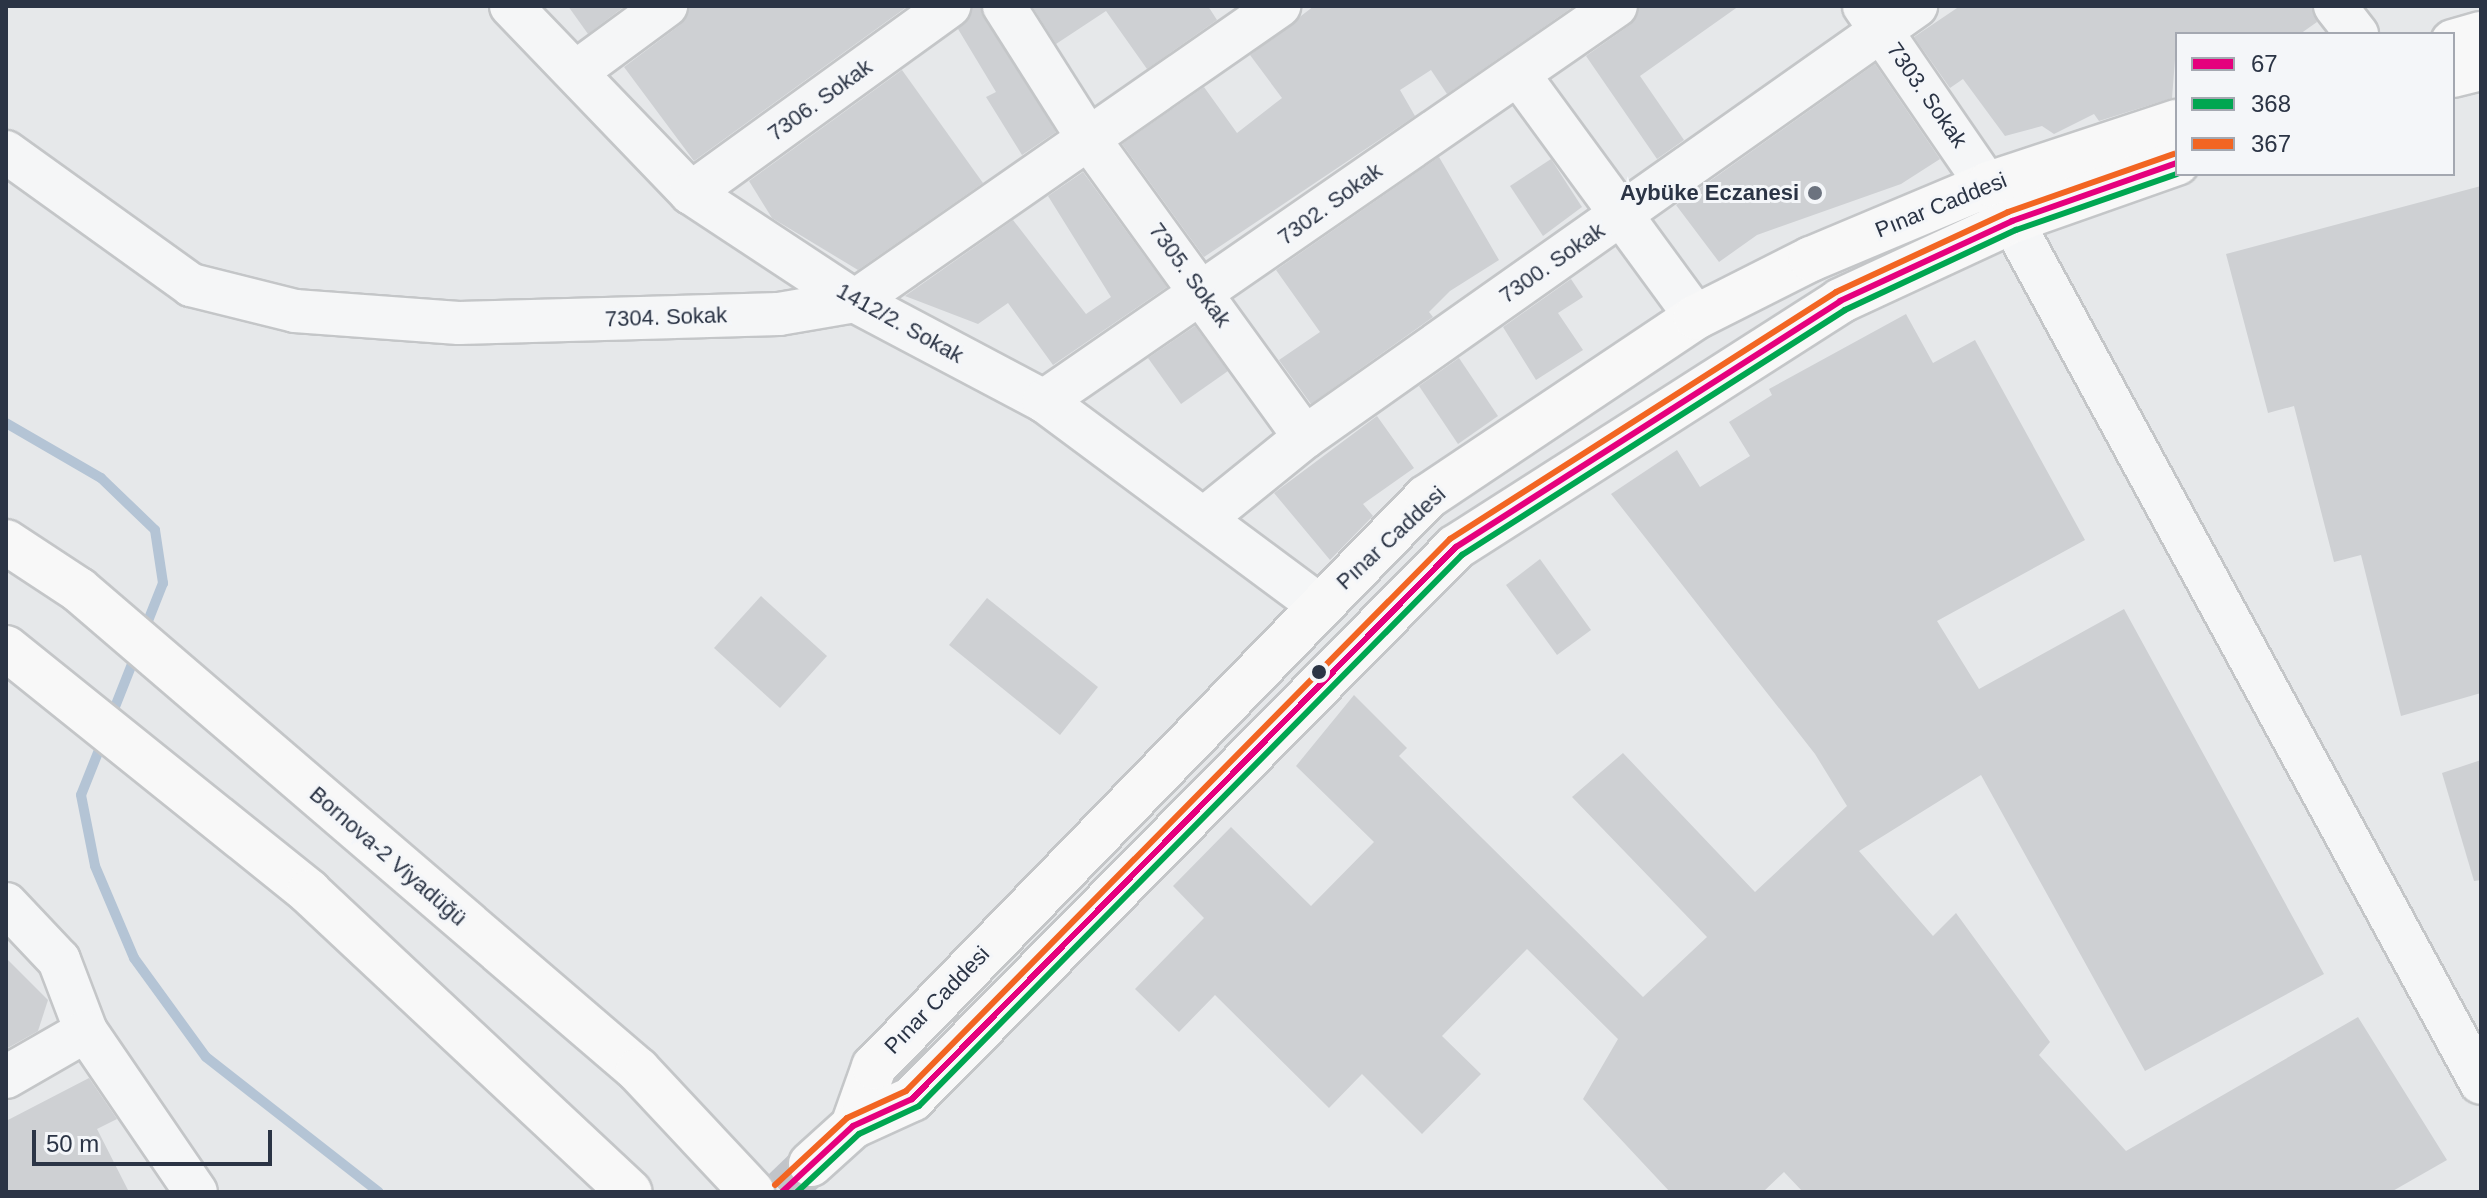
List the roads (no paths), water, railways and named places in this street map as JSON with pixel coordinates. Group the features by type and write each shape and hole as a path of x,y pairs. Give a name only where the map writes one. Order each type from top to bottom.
{"main road":[{"path":"2455,41 2481,34"},
{"path":"2455,74 2481,68"},
{"name":"Pınar Caddesi","path":"853,1126 874,1067 1427,497 1696,317 1989,184 2175,123"},
{"name":"Pınar Caddesi","path":"811,1164 853,1126 912,1099 1456,547 1840,301 2012,221 2175,164"},
{"name":"Bornova-2 Viyadüğü","path":"6,542 79,590 638,1070 752,1192"},
{"path":"6,648 309,892 630,1192"}],"street":[{"name":"1412/2. Sokak","path":"511,6 691,193 855,301 1044,401 1320,606"},
{"path":"576,72 666,6"},
{"name":"7306. Sokak","path":"691,193 949,6"},
{"name":"7305. Sokak","path":"1004,6 1086,135 1202,289 1305,437"},
{"name":"7304. Sokak","path":"6,152 191,285 295,311 459,323 779,314 855,301 1086,135 1279,6"},
{"name":"7302. Sokak","path":"1044,401 1616,6"},
{"name":"7300. Sokak","path":"1305,437 1618,217 1873,18 1916,6"},
{"path":"2335,6 2355,32"},
{"name":"7303. Sokak","path":"1873,18 2012,221 2481,1083"},
{"path":"1519,75 1618,217 1696,317"},
{"path":"1205,518 1305,437"},
{"path":"6,904 59,960 86,1031 196,1192"},
{"path":"6,1077 86,1031"}],"waterway":[{"path":"6,423 101,478 155,530 163,583 144,631"},
{"path":"111,717 136,654"},
{"path":"103,740 81,795 95,866 134,958 206,1057 379,1192"}],"tunnel":[{"path":"782,1192 811,1164"}],"place":[{"name":"Aybüke Eczanesi","path":"1815,193"}]}
